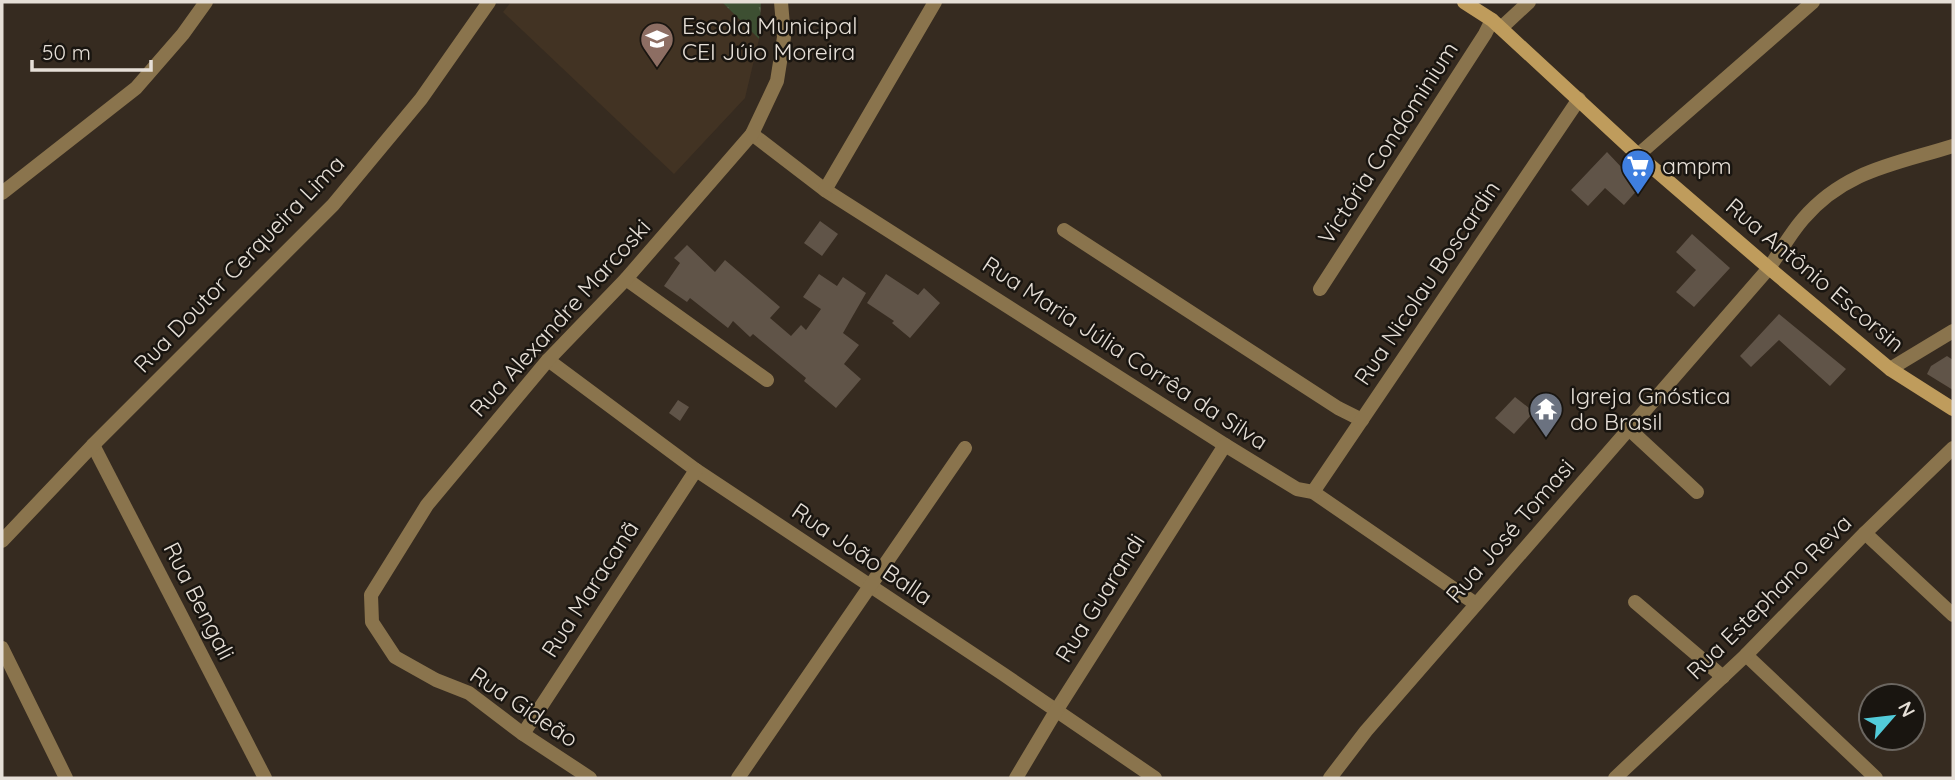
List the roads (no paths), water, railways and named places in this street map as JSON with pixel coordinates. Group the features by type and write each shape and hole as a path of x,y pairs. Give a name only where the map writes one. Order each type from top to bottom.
{"main road":[{"name":"Rua Antônio Escorsin","path":"1464,2 1496,24 1639,155 1890,369 1953,408"}],"street":[{"path":"4,185 136,88 183,34 206,2"},
{"name":"Rua Doutor Cerqueira Lima","path":"2,541 333,205 421,99 489,2"},
{"name":"Rua Alexandre Marcoski","path":"395,657 372,622 371,595 428,505 548,360 626,279 752,134 777,81 784,37 780,2"},
{"path":"825,190 935,2"},
{"name":"Victória Condominium","path":"1320,289 1478,46 1496,24 1530,2"},
{"path":"1639,155 1813,2"},
{"name":"Rua Nicolau Boscardin","path":"1313,492 1579,99"},
{"name":"Rua Maria Júlia Corrêa da Silva","path":"752,134 825,190 1225,445 1297,489 1313,492 1476,604"},
{"name":"Rua José Tomasi","path":"1329,778 1366,731 1769,268 1802,219 1828,193 1852,178 1891,162 1953,146"},
{"path":"1064,230 1362,420"},
{"path":"626,279 767,380"},
{"path":"1890,369 1953,331"},
{"name":"Rua João Balla","path":"548,360 696,470 1155,778"},
{"path":"1629,429 1698,492"},
{"name":"Rua Guarandi","path":"1016,778 1056,710 1225,445"},
{"name":"Rua Bengali","path":"93,446 265,778"},
{"path":"738,778 965,448"},
{"name":"Rua Estephano Reva","path":"1623,776 1953,448"},
{"name":"Rua Maracanã","path":"523,734 696,470"},
{"path":"1865,533 1953,615"},
{"path":"1635,602 1723,677"},
{"path":"2,648 66,778"},
{"path":"1746,655 1875,778"},
{"name":"Rua Gideão","path":"395,657 436,680 469,693 523,734 590,778"}],"place":[{"name":"Escola Municipal CEI Júio Moreira","path":"657,69"},
{"name":"ampm","path":"1638,196"},
{"name":"Igreja Gnóstica do Brasil","path":"1546,439"}]}
